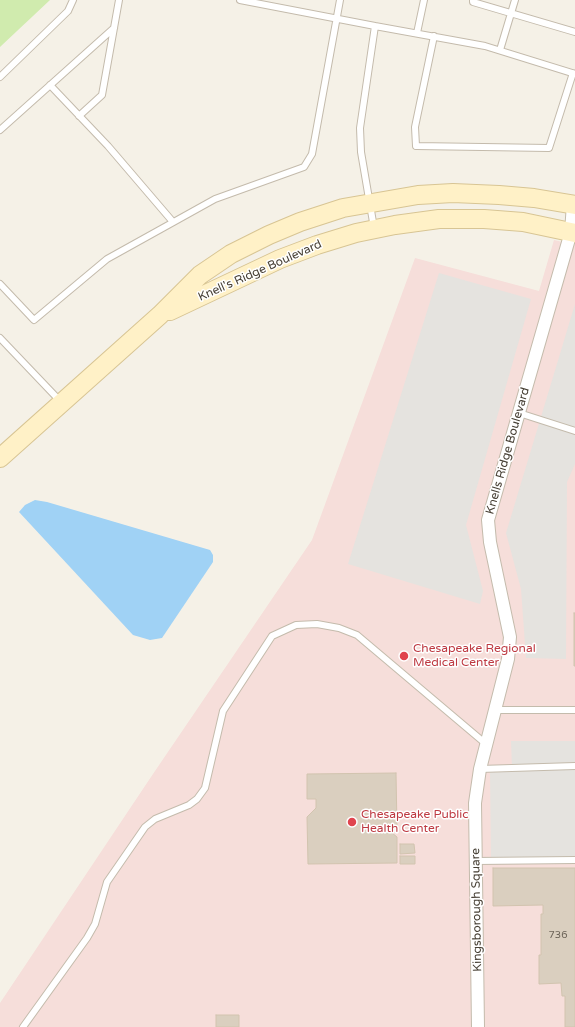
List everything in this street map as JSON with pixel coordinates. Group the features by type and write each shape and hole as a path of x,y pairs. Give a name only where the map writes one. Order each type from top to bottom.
{"street":[{"name":"Knell's Ridge Boulevard","path":"0,458 160,315 200,275 231,254 300,222 343,208 418,195 453,193 574,202"},
{"name":"Knells Ridge Boulevard","path":"480,770 508,659 510,637 490,542 488,520 573,233 574,202"},
{"name":"Knell's Ridge Boulevard","path":"160,315 280,259 356,232 439,220 484,219 523,222 573,233"},
{"name":"Kingsborough Square","path":"478,1027 475,803 480,770"}],"lane":[{"path":"0,77 68,11 73,0"},
{"path":"79,116 102,95 119,0"},
{"path":"240,0 434,36 500,50 574,73 549,148 416,146 415,127 434,36"},
{"path":"0,284 34,320 107,258 215,199 304,167 312,154 340,0"},
{"path":"417,33 424,0"},
{"path":"473,0 473,2 575,32"},
{"path":"500,50 515,0"},
{"path":"374,229 361,152 360,128 375,26"},
{"path":"0,130 114,28"},
{"path":"50,85 173,222"},
{"path":"0,338 61,403"},
{"path":"519,413 575,431"},
{"path":"23,1027 87,938 95,924 107,882 145,827 155,819 189,805 197,799 205,788 223,712 272,636 296,625 317,624 339,628 357,635 486,744"},
{"path":"495,710 575,710"},
{"path":"480,770 575,766"},
{"path":"476,861 575,860"}],"shaded area":[{"name":"Chesapeake Regional Medical Center","path":"554,240 575,245 575,1027 0,1027 0,1003 312,540 415,258 539,291"},
{"path":"439,273 531,299 466,525 483,591 480,604 348,564"},
{"path":"575,304 575,464 567,482 566,659 526,658 521,589 506,533"},
{"path":"511,741 575,741 575,860 491,861 490,769 512,768"}],"green space":[{"path":"0,0 50,0 0,47"}],"water":[{"path":"35,500 47,502 210,550 213,555 213,562 162,638 150,640 133,635 19,512 25,505"}],"building":[{"path":"575,613 575,666 574,666"},
{"name":"Chesapeake Public Health Center","path":"396,773 397,828 391,828 391,832 397,837 397,863 308,864 307,817 316,808 316,799 307,799 307,774"},
{"path":"400,844 414,844 415,853 400,854"},
{"path":"400,856 415,856 415,864 400,864"},
{"path":"493,868 575,868 575,1027 565,1027 565,996 562,996 561,983 539,984 541,914 543,914 543,905 493,906"},
{"path":"216,1015 239,1015 239,1027 216,1027"}],"place":[{"name":"Chesapeake Regional Medical Center","path":"404,656"},
{"name":"Chesapeake Public Health Center","path":"352,822"}]}
